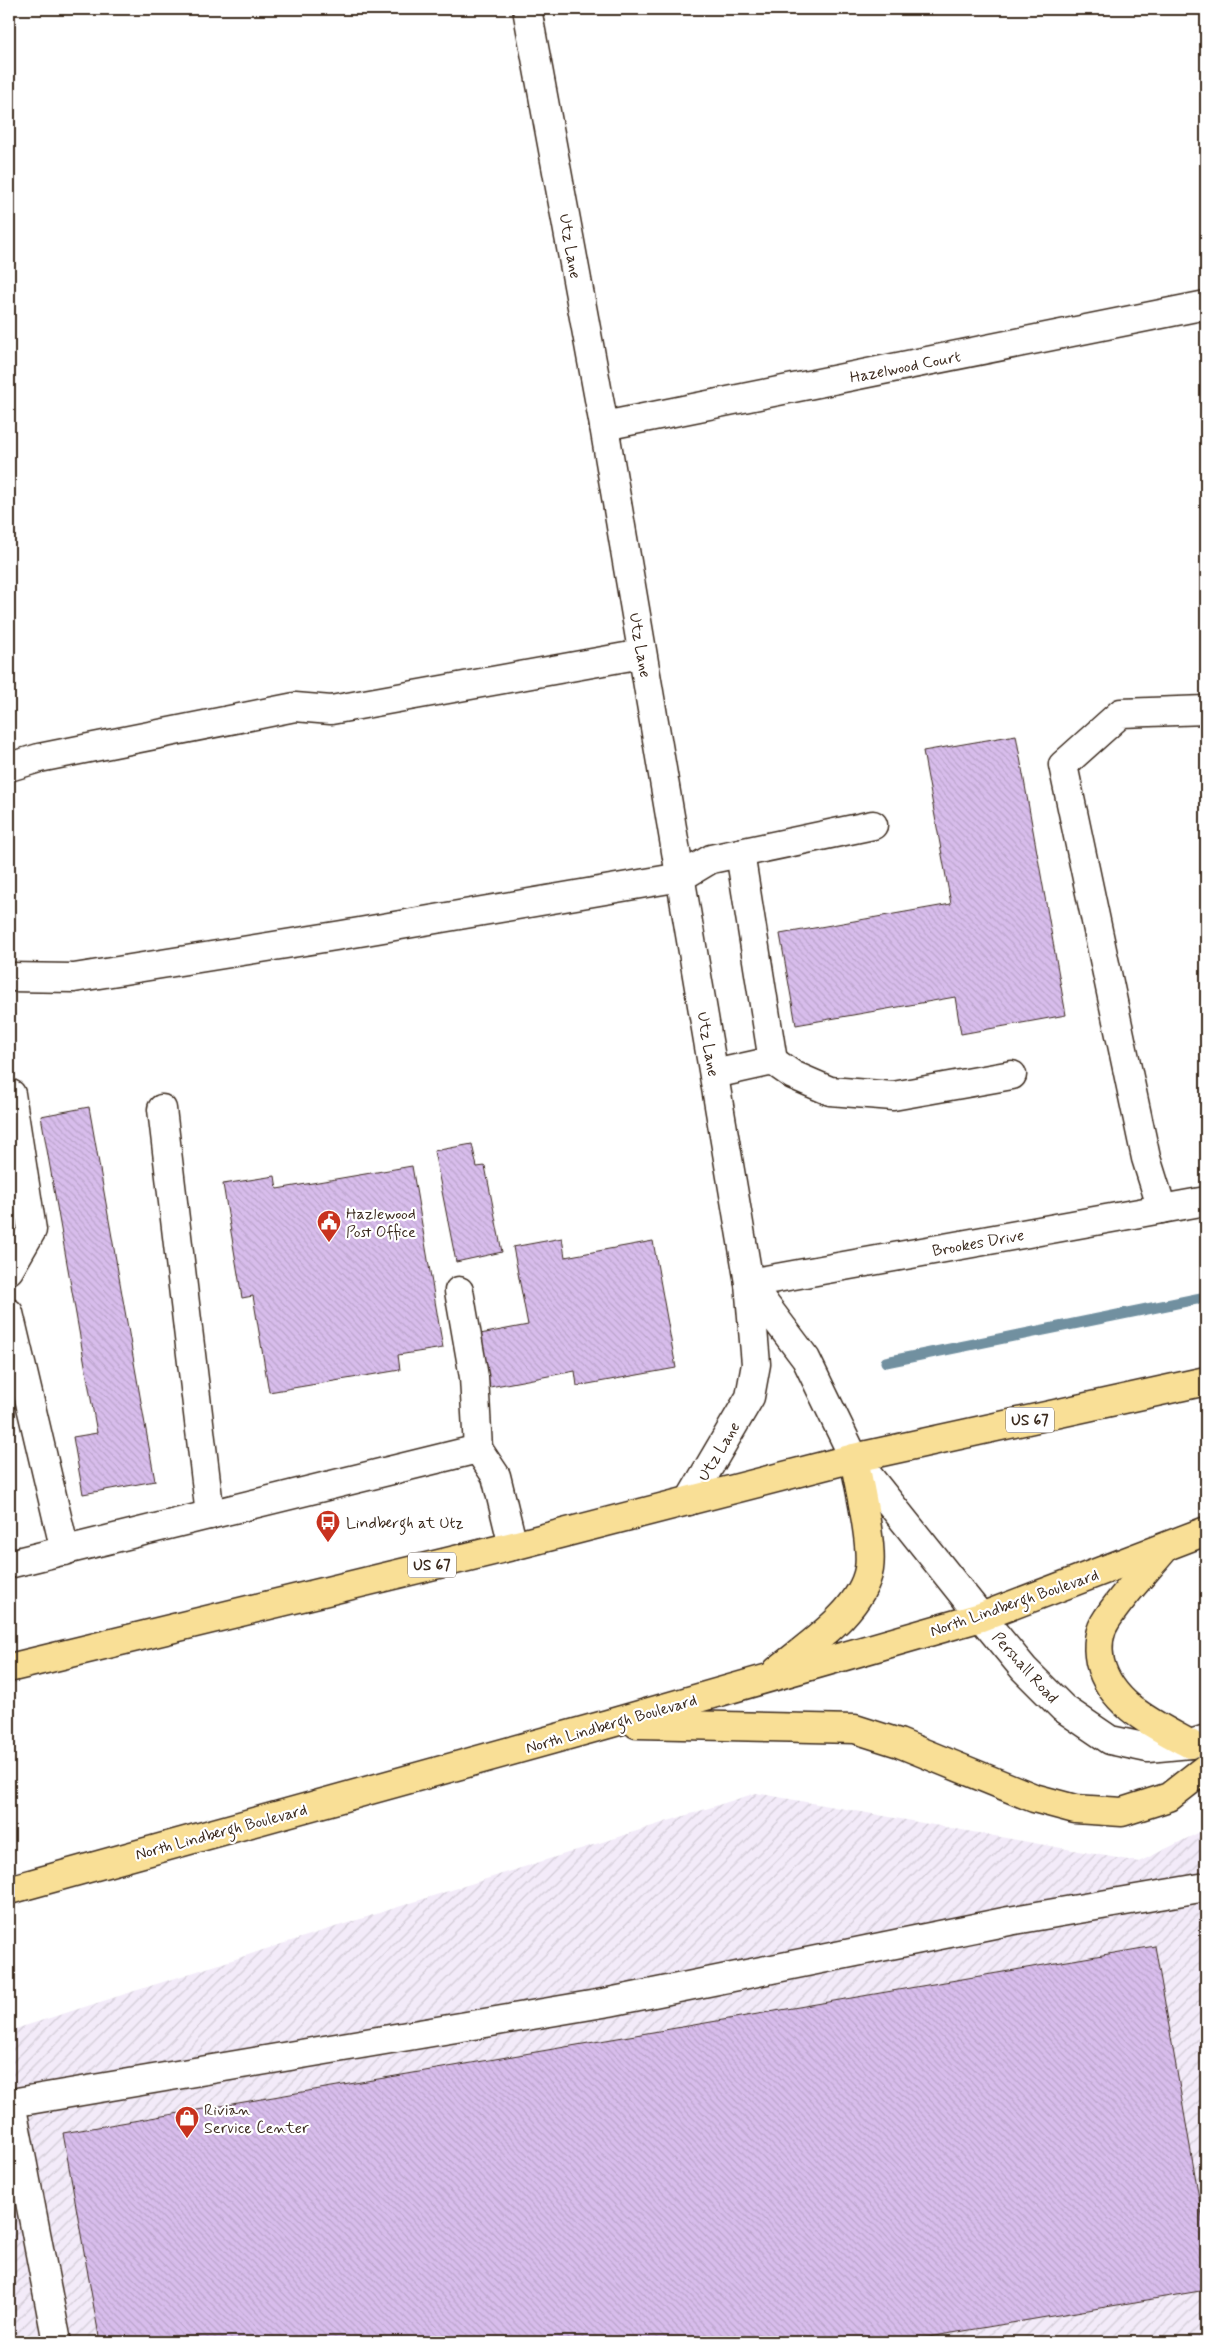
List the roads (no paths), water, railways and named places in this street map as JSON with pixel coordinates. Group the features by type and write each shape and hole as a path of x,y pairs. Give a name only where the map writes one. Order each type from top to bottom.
{"highway":[{"name":"US 67","path":"9,1668 513,1546 854,1458 1206,1381"},
{"path":"768,1678 833,1625 857,1598 869,1570 868,1543 854,1458"},
{"name":"North Lindbergh Boulevard","path":"9,1890 608,1724 981,1617 1206,1532"},
{"path":"1165,1548 1106,1620 1097,1646 1104,1676 1126,1705 1155,1725 1198,1741"},
{"path":"608,1724 855,1730 899,1744 1034,1798 1084,1810 1122,1812 1169,1797 1206,1768"}],"street":[{"name":"Utz Lane","path":"526,9 604,426 750,1283 756,1364 750,1397 689,1501"},
{"name":"Hazelwood Court","path":"604,426 1206,305"},
{"path":"9,767 39,758 294,707 331,710 642,654"},
{"path":"1162,1208 1146,1158 1064,765 1120,713 1206,710"},
{"path":"9,978 74,978 342,935 681,877 711,859 873,825"},
{"path":"740,852 773,1061"},
{"path":"714,1074 773,1061 794,1075 830,1091 893,1096 1012,1076"},
{"path":"9,1270 32,1230 11,1094"},
{"path":"162,1109 210,1515"},
{"name":"Brookes Drive","path":"750,1283 1206,1200"},
{"name":"Utz Lane","path":"750,1283 806,1359 854,1458"},
{"path":"459,1290 474,1377 478,1449 496,1476 513,1546"},
{"path":"9,1313 65,1551"},
{"path":"9,1564 478,1449"},
{"name":"Pershall Road","path":"854,1458 1024,1669 1063,1708 1110,1740 1148,1748 1198,1741"},
{"path":"57,2342 12,2103 609,2002 1009,1921 1206,1887"}],"waterway":[{"path":"886,1362 1206,1297"}],"place":[{"name":"Hazlewood Post Office","path":"329,1243"},
{"name":"Lindbergh at Utz","path":"328,1543"},
{"name":"Rivian Service Center","path":"187,2139"}]}
